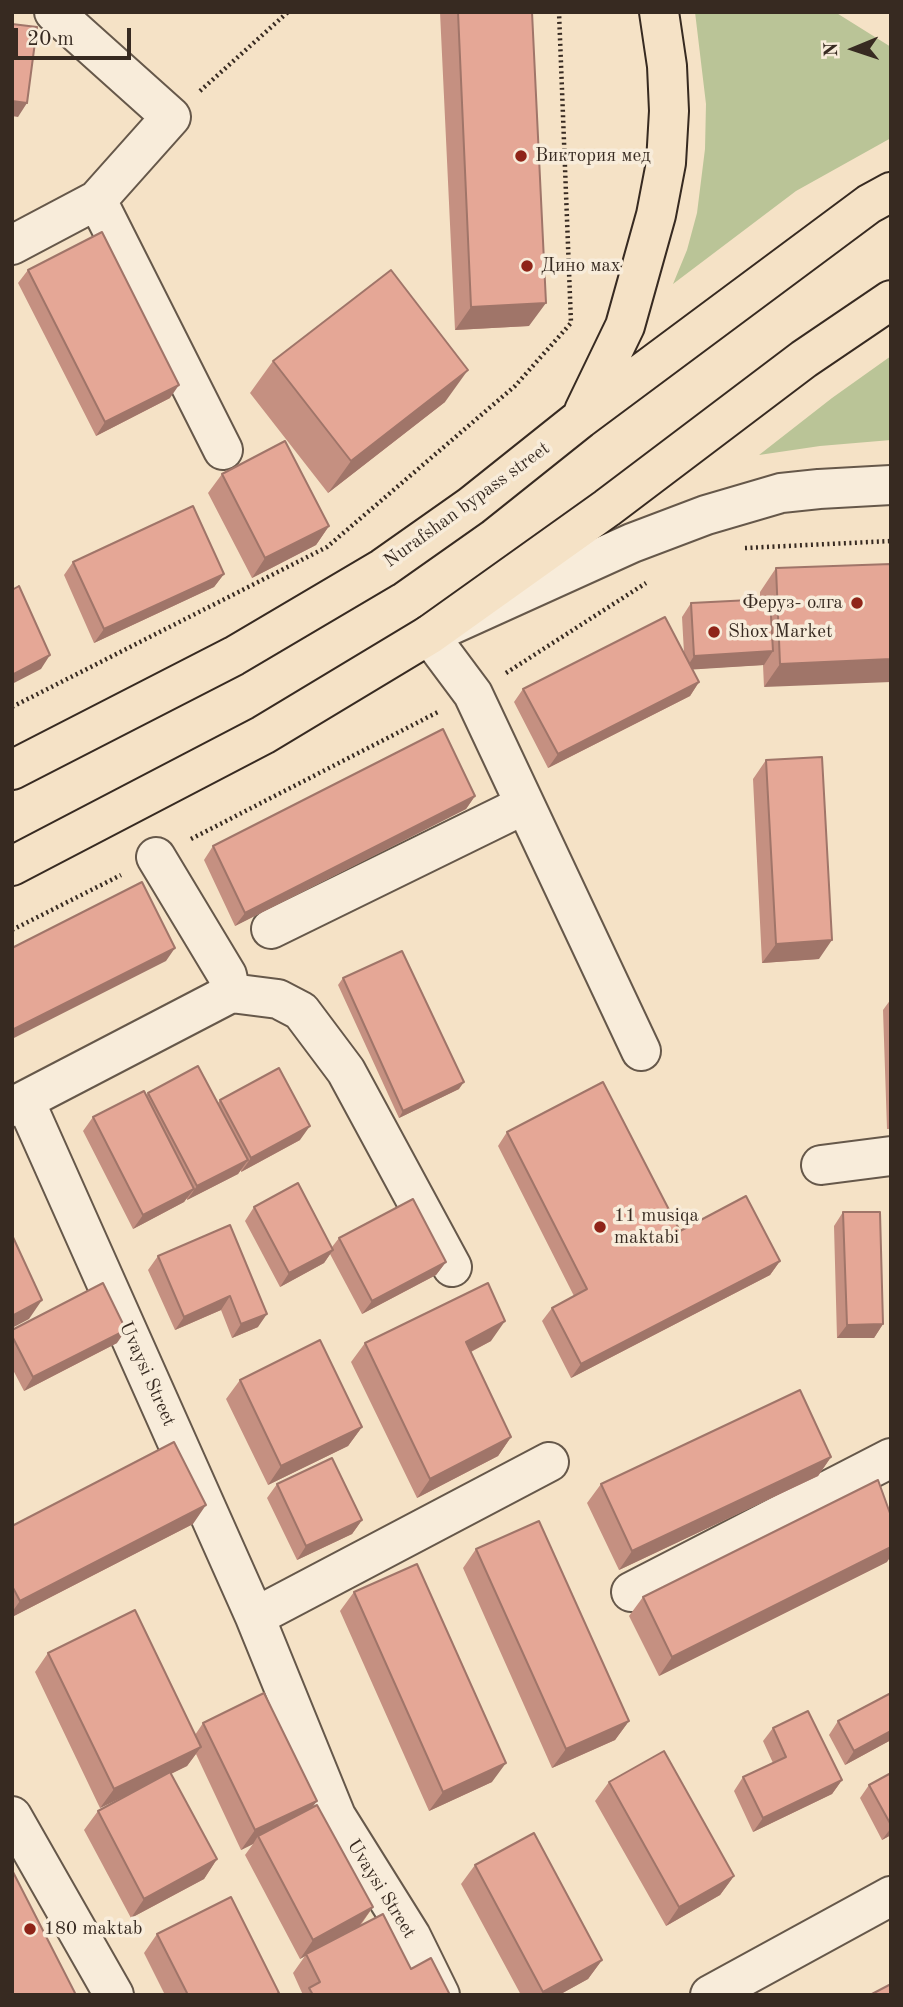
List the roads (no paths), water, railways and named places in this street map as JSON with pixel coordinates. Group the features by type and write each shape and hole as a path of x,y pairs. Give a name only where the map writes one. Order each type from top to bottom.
{"main road":[{"path":"580,419 625,326 642,274 662,189 669,111 667,66 659,12"},
{"name":"Nurafshan bypass street","path":"12,770 234,656 383,568 471,506 580,419 869,204 891,192"},
{"path":"12,866 263,735 429,635 607,508 804,359 891,300"}],"street":[{"path":"12,245 97,200 171,117 54,12"},
{"path":"97,200 223,450"},
{"path":"641,1051 473,694 429,635 632,542 706,515 781,493 891,485"},
{"path":"271,929 524,804"},
{"path":"156,858 227,975 231,993 278,999 300,1011 346,1070 452,1267"},
{"name":"Uvaysi Street","path":"231,993 18,1104 255,1617 336,1816 411,1937 440,1995"},
{"path":"821,1165 891,1156"},
{"path":"631,1592 891,1458"},
{"path":"255,1617 549,1462"},
{"path":"12,1816 114,1995"},
{"path":"710,1995 891,1896"}],"place":[{"name":"Виктория мед","path":"521,156"},
{"name":"Дино мах","path":"527,266"},
{"name":"Феруз- олга","path":"857,603"},
{"name":"Shox Market","path":"714,632"},
{"name":"11 musiqa maktabi","path":"600,1227"},
{"name":"180 maktab","path":"30,1929"}]}
